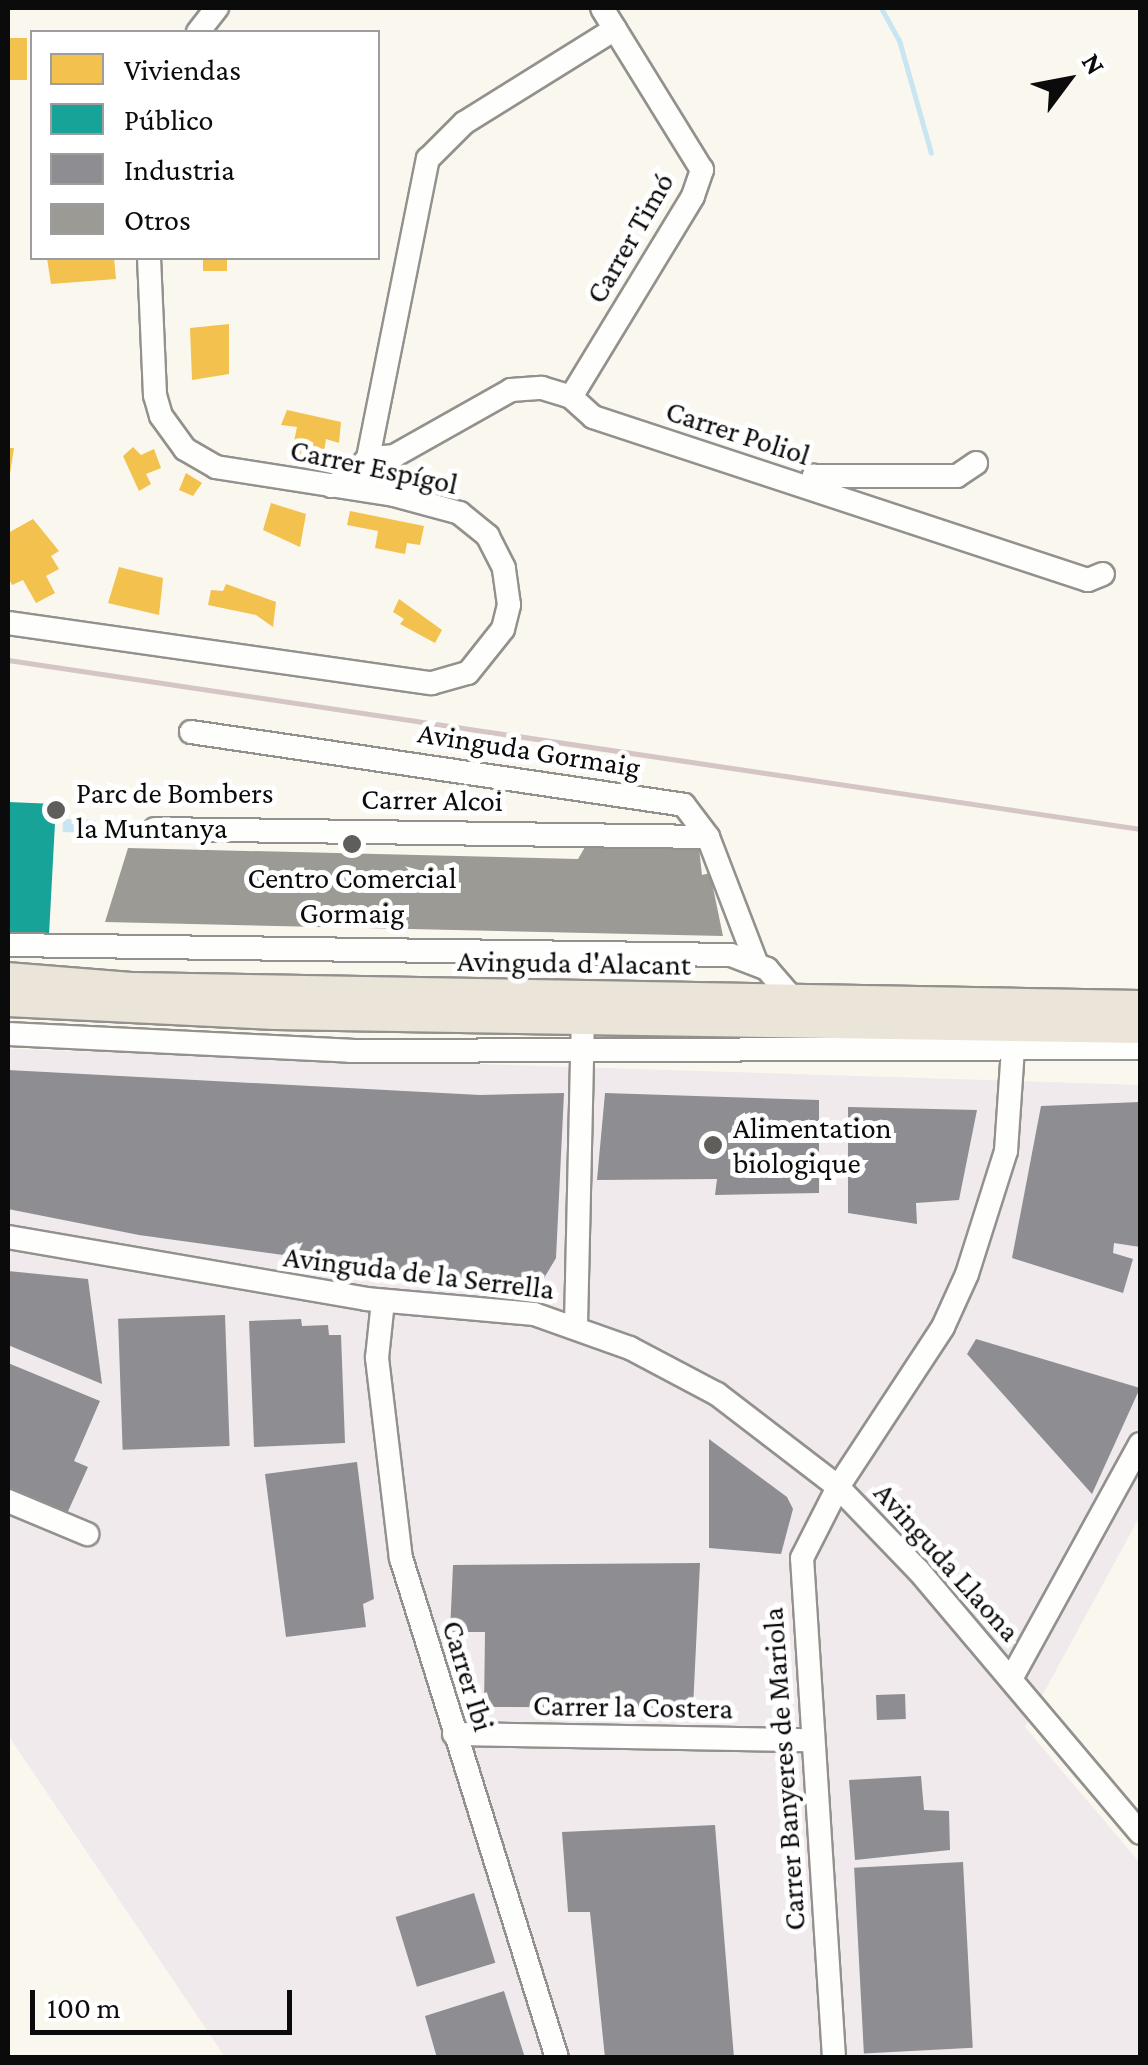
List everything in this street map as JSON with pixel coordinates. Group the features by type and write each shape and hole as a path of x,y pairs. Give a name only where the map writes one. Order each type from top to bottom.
{"main road":[{"path":"8,964 62,982"},
{"name":"Avinguda d'Alacant","path":"8,978 793,1000 1140,1005"},
{"name":"Avinguda d'Alacant","path":"14,1002 584,1021 1140,1029"}],"street":[{"path":"200,30 218,8"},
{"name":"Carrer Timó","path":"570,397 693,196 702,170 700,156 602,8"},
{"path":"331,486 352,477 368,458 428,158 464,123 615,29"},
{"name":"Carrer Espígol","path":"8,623 432,683 468,673 490,653 507,617 508,580 488,536 449,508 216,467 172,434 160,416 152,374 149,260"},
{"name":"Carrer Poliol","path":"368,458 394,456 511,390 542,388 570,397 593,417 1088,580 1103,574"},
{"path":"810,488 814,476 957,476 976,463"},
{"name":"Avinguda Gormaig","path":"191,732 684,806 708,836 756,962"},
{"name":"Carrer Alcoi","path":"154,830 708,836"},
{"path":"8,945 731,955 756,962 793,1000"},
{"path":"14,1002 100,1039"},
{"path":"576,1324 584,1021"},
{"path":"8,1034 167,1047 582,1054 1140,1048"},
{"name":"Carrer Banyeres de Mariola","path":"834,2058 810,1740 802,1558 838,1486 908,1386 967,1274 1006,1152 1013,1048"},
{"name":"Avinguda de la Serrella","path":"8,1237 383,1301 576,1324 717,1394 838,1486"},
{"name":"Carrer Ibi","path":"383,1301 376,1358 396,1534 454,1734 557,2058"},
{"path":"1012,1679 1140,1444"},
{"name":"Avinguda Llaona","path":"838,1486 1012,1679 1140,1833"},
{"path":"8,1501 87,1534"},
{"name":"Carrer la Costera","path":"454,1734 810,1740"}],"shaded area":[{"path":"8,1049 1140,1085 1140,1516 1025,1727 1140,1863 1140,2057 225,2057 8,1735"}],"water":[{"path":"63,819 96,820 96,833 63,832"}],"building: Viviendas":[{"path":"8,38 27,38 27,80 8,80"},
{"path":"47,260 114,260 116,279 51,284"},
{"path":"203,260 227,260 227,271 203,271"},
{"path":"229,324 229,374 192,380 190,328"},
{"path":"287,410 341,422 339,443 326,439 322,465 290,461 297,427 281,425"},
{"path":"133,447 141,455 154,449 161,468 146,474 151,484 139,491 123,456"},
{"path":"8,448 14,448 8,486"},
{"path":"186,473 202,483 193,496 179,490"},
{"path":"271,503 306,514 300,547 263,530"},
{"path":"350,511 424,526 420,545 407,543 405,554 375,548 378,531 347,525"},
{"path":"33,519 59,551 51,556 59,569 46,576 55,593 36,603 23,580 12,585 8,577 8,533"},
{"path":"119,567 163,578 159,615 108,603"},
{"path":"226,584 276,602 273,627 256,615 208,605 211,590 223,591"},
{"path":"399,599 442,630 435,643 400,624 404,619 393,612"}],"building: Público":[{"path":"8,802 56,804 49,935 8,933"}],"building: Industria":[{"path":"8,1070 480,1095 564,1093 556,1258 537,1290 139,1235 8,1209"},
{"path":"605,1093 819,1100 819,1193 715,1195 717,1179 597,1180"},
{"path":"1140,1102 1140,1247 1114,1243 1113,1253 1133,1259 1123,1293 1012,1258 1041,1106"},
{"path":"848,1107 977,1110 959,1200 916,1203 917,1224 848,1213"},
{"path":"8,1271 88,1279 102,1384 8,1345"},
{"path":"225,1315 230,1446 123,1450 118,1319"},
{"path":"301,1319 302,1326 328,1325 329,1335 341,1335 345,1443 254,1447 249,1321"},
{"path":"976,1339 1140,1388 1092,1494 967,1354"},
{"path":"8,1363 100,1401 74,1461 88,1467 65,1518 8,1493"},
{"path":"709,1439 787,1497 793,1509 781,1554 709,1548"},
{"path":"357,1462 374,1599 363,1604 366,1627 286,1637 265,1474"},
{"path":"700,1563 693,1708 484,1707 485,1632 450,1632 453,1565"},
{"path":"905,1694 906,1719 877,1720 876,1695"},
{"path":"921,1776 924,1810 949,1811 950,1850 855,1860 849,1780"},
{"path":"715,1825 734,2058 605,2058 590,1912 568,1912 562,1832"},
{"path":"963,1862 973,2048 864,2053 854,1868"},
{"path":"474,1893 495,1963 417,1987 396,1917"},
{"path":"504,1991 525,2058 437,2058 425,2016"}],"building: Otros":[{"path":"585,847 699,848 702,875 710,873 723,936 105,922 128,848 578,859"}],"waterway":[{"path":"881,8 899,40 931,153"}],"railway":[{"path":"8,660 1140,829"}],"place":[{"name":"Parc de Bombers la Muntanya","path":"56,810"},
{"name":"Centro Comercial Gormaig","path":"352,844"},
{"name":"Alimentation biologique","path":"713,1145"}]}
